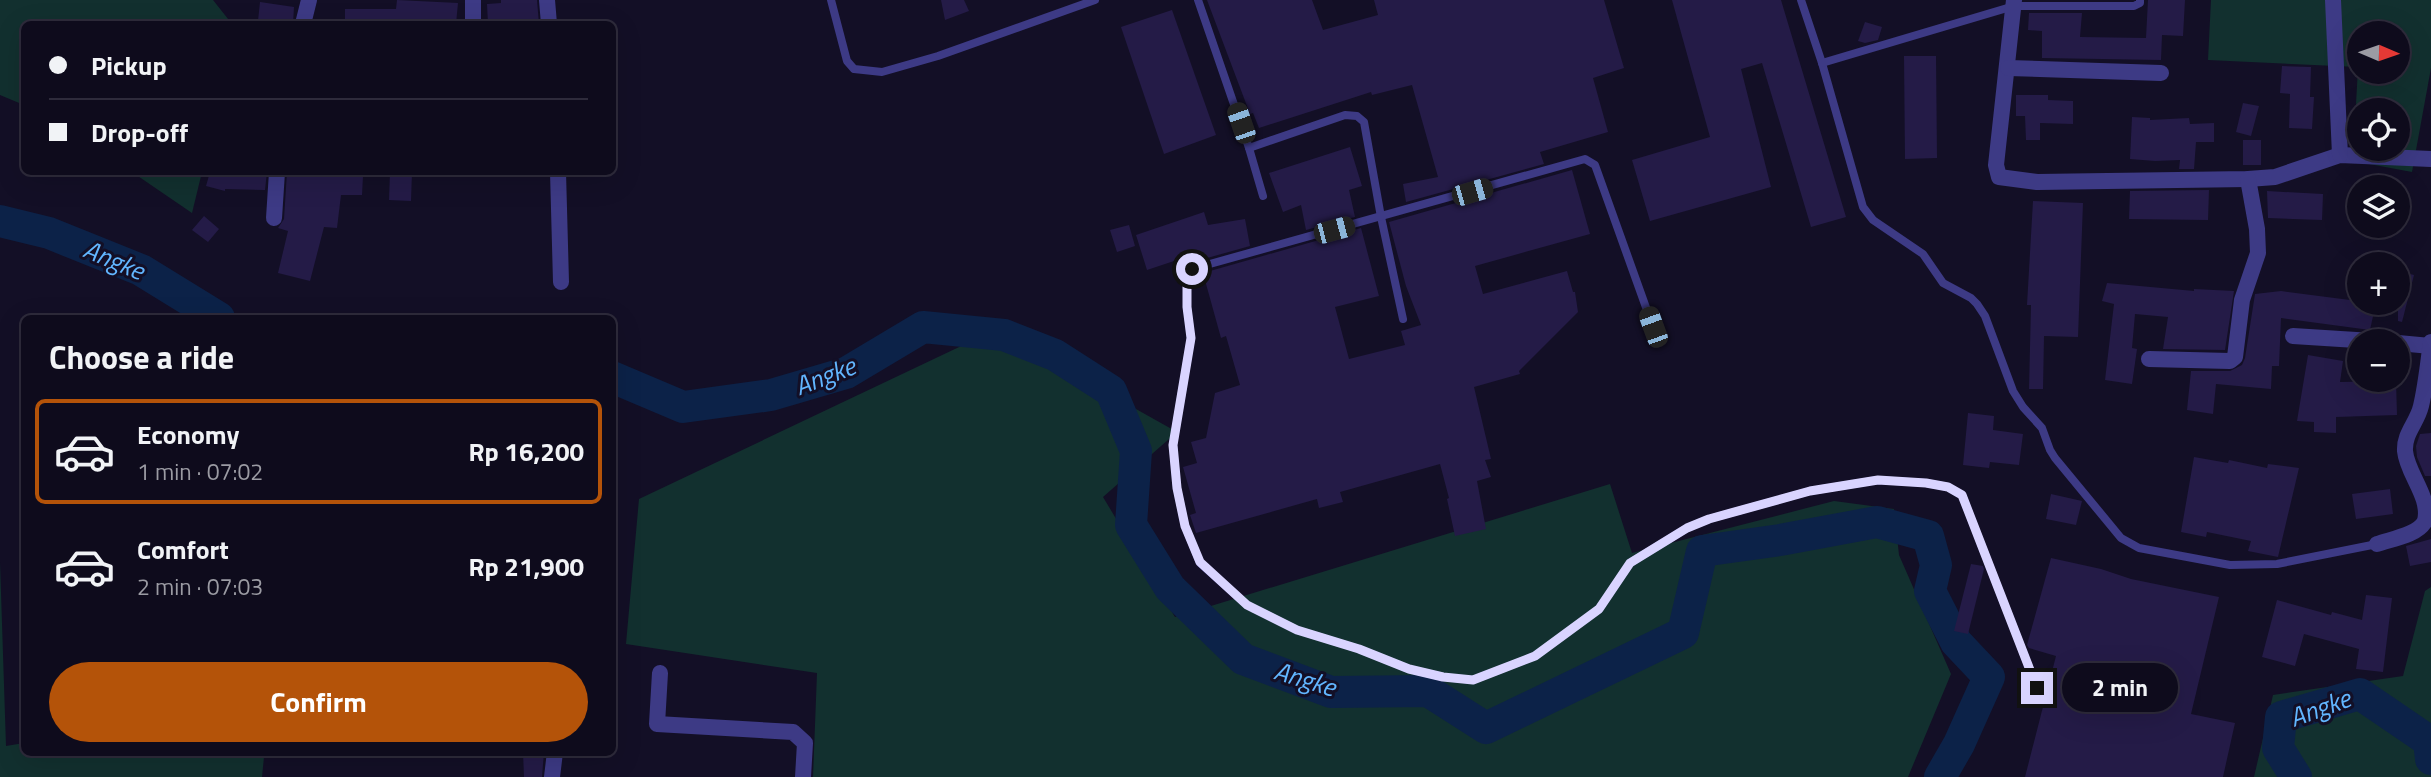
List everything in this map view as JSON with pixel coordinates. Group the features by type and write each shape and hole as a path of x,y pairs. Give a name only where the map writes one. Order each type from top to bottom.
{"street":[{"path":"304,21 309,0"},
{"path":"473,0 474,21"},
{"path":"547,0 549,21"},
{"path":"2333,0 2340,156"},
{"path":"2014,3 1996,165 1999,177 2038,182 2248,179 2275,177 2340,156 2431,159"},
{"path":"2008,68 2161,73"},
{"path":"274,218 277,175"},
{"path":"558,175 561,282"},
{"path":"2149,359 2230,361 2235,357 2242,300 2258,253 2257,229 2248,179"},
{"path":"2293,336 2347,339"},
{"path":"2377,544 2420,528 2427,519 2424,478 2407,466 2406,439 2421,407 2431,344 2410,344"},
{"path":"660,673 657,724 793,732 805,743 803,777"},
{"path":"552,777 555,756"}],"lane":[{"path":"831,0 847,61 854,69 882,72 938,56 1095,0"},
{"path":"1198,0 1263,196"},
{"path":"1801,0 1863,207 1873,220 1923,254 1942,283 1977,304 1985,316 2012,391 2042,428 2055,458 2121,538 2139,548 2230,565 2277,564 2377,544"},
{"path":"1822,63 2014,3 2081,2 2134,6 2140,3 2140,0"},
{"path":"1249,148 1345,115 1356,116 1364,122 1403,319"},
{"path":"1653,327 1595,165 1585,159 1192,269 1187,278 1191,338 1173,445 1177,488 1185,526 1200,562 1247,605 1297,630 1359,649 1409,669 1443,677 1473,680 1535,656 1599,609 1630,563 1687,528 1709,519 1810,491 1878,480 1926,483 1948,487 1962,495 2037,688"}],"green space":[{"path":"0,0 213,0 230,21 21,21 21,104 0,95"},
{"path":"2211,0 2431,0 2431,68 2412,172 2353,161 2410,161 2410,98 2356,98 2357,84 2410,84 2410,21 2347,21 2347,66 2208,60"},
{"path":"136,175 201,175 192,213"},
{"path":"995,330 1177,432 1103,497 1175,617 1610,484 1632,553 1834,501 1894,509 1899,555 1951,674 1908,777 813,777 817,673 626,644 639,499"},
{"path":"0,562 6,746 21,744 21,756 264,757 262,777 0,777"},
{"path":"2431,587 2431,777 2254,777 2273,695 2403,676 2425,591"}],"building":[{"path":"397,0 458,3 456,21 345,21 345,9 396,9"},
{"path":"501,0 537,0 539,21 488,21 487,4 501,3"},
{"path":"941,0 964,0 969,11 945,20"},
{"path":"1207,0 1312,0 1323,30 1378,15 1374,0 1604,0 1624,68 1593,78 1608,132 1540,152 1544,164 1406,202 1403,184 1438,177 1412,85 1372,95 1371,92 1259,128 1253,113 1250,114"},
{"path":"1672,0 1781,0 1846,217 1811,227 1762,63 1741,69 1771,187 1650,221 1632,160 1710,137"},
{"path":"2148,0 2185,0 2183,36 2162,35 2161,60 2042,58 2042,31 2028,30 2029,13 2082,13 2080,37 2146,38"},
{"path":"260,2 294,7 293,21 258,21"},
{"path":"1172,10 1216,135 1164,154 1121,27"},
{"path":"1865,22 1882,27 1878,40 1865,43 1858,41"},
{"path":"1904,56 1936,56 1937,158 1905,159"},
{"path":"2282,66 2311,67 2310,97 2314,97 2312,129 2289,128 2290,94 2280,93"},
{"path":"2016,95 2048,95 2048,100 2073,101 2073,124 2040,123 2040,140 2026,140 2025,116 2016,116"},
{"path":"2243,103 2259,106 2251,136 2236,132"},
{"path":"2132,117 2150,120 2189,118 2190,124 2214,123 2214,142 2196,142 2194,169 2179,169 2180,160 2130,159"},
{"path":"2243,140 2261,140 2261,165 2243,165"},
{"path":"1350,147 1362,186 1349,190 1355,217 1306,230 1301,205 1283,212 1269,173"},
{"path":"1572,170 1590,234 1475,266 1483,294 1567,271 1575,292 1578,312 1519,371 1520,374 1474,387 1491,459 1485,460 1491,477 1477,481 1486,529 1455,536 1440,464 1340,492 1343,502 1319,508 1317,499 1196,533 1190,515 1196,513 1183,467 1197,463 1191,442 1206,438 1215,393 1240,385 1226,336 1221,338 1203,273 1361,228 1379,296 1335,307 1349,359 1405,345 1401,331 1421,325 1406,286 1389,222"},
{"path":"209,175 267,175 265,190 225,191 206,186"},
{"path":"287,175 363,176 362,195 341,195 337,228 324,227 310,281 278,273 288,231 278,228 284,219"},
{"path":"390,175 412,175 411,201 389,200"},
{"path":"2209,190 2208,220 2129,219 2130,191"},
{"path":"2267,191 2323,194 2322,220 2268,218"},
{"path":"2033,201 2083,203 2078,337 2044,336 2043,389 2029,389 2031,305 2027,305"},
{"path":"1204,212 1208,225 1245,219 1250,246 1200,260 1198,253 1147,270 1136,235"},
{"path":"204,216 219,229 208,242 192,230"},
{"path":"1129,225 1135,246 1117,252 1110,230"},
{"path":"2410,274 2414,275 2410,291"},
{"path":"2107,283 2194,291 2234,291 2225,350 2163,349 2168,317 2135,314 2132,348 2137,349 2132,384 2105,380 2114,304 2102,301"},
{"path":"2281,291 2347,300 2347,315 2373,315 2370,329 2281,318 2279,366 2272,366 2271,389 2216,384 2213,414 2187,410 2191,371 2230,371 2242,365 2255,294"},
{"path":"2398,315 2404,315 2402,322 2398,321"},
{"path":"2308,355 2343,361 2340,382 2347,382 2347,392 2396,392 2397,415 2336,417 2336,433 2314,432 2314,422 2297,421"},
{"path":"1968,413 1994,416 1993,430 2023,434 2019,465 1990,462 1989,468 1963,465"},
{"path":"2431,433 2431,476 2425,476 2417,457 2416,446 2420,434"},
{"path":"2194,457 2228,463 2229,460 2267,468 2268,464 2299,468 2278,557 2248,551 2251,541 2207,532 2206,537 2181,532"},
{"path":"2390,489 2393,514 2356,519 2352,494"},
{"path":"2051,494 2082,501 2076,525 2046,519"},
{"path":"2431,539 2431,562 2410,566 2406,546"},
{"path":"2051,558 2131,579 2219,597 2191,714 2235,723 2223,777 2025,777 2056,656 2027,645"},
{"path":"1971,564 1983,566 1984,569 1968,634 1954,631"},
{"path":"2366,595 2392,598 2383,672 2356,669 2359,649 2304,634 2295,666 2262,657 2277,600 2331,615 2332,612 2362,620"},
{"path":"523,756 544,756 542,777 524,777"}],"waterway":[{"name":"Angke","path":"0,221 49,233 141,270 214,315"},
{"name":"Angke","path":"616,379 683,407 771,395 846,373 923,327 1004,335 1055,355 1111,391 1136,451 1131,525 1170,588 1243,659 1331,692 1428,691 1486,728 1683,633 1702,551 1877,522 1928,536 1936,565 1930,591 1956,642 1989,677 1959,744 1940,777"},
{"name":"Angke","path":"2296,777 2278,748 2281,717 2360,694 2429,741 2431,759"}],"route":[{"path":"1192,269 1187,278 1191,338 1188,366 1173,445 1177,488 1185,526 1200,562 1221,583 1247,605 1297,630 1359,649 1409,669 1443,677 1473,680 1535,656 1599,609 1630,563 1687,528 1709,519 1810,491 1878,480 1926,483 1948,487 1962,495 2037,688"}]}
